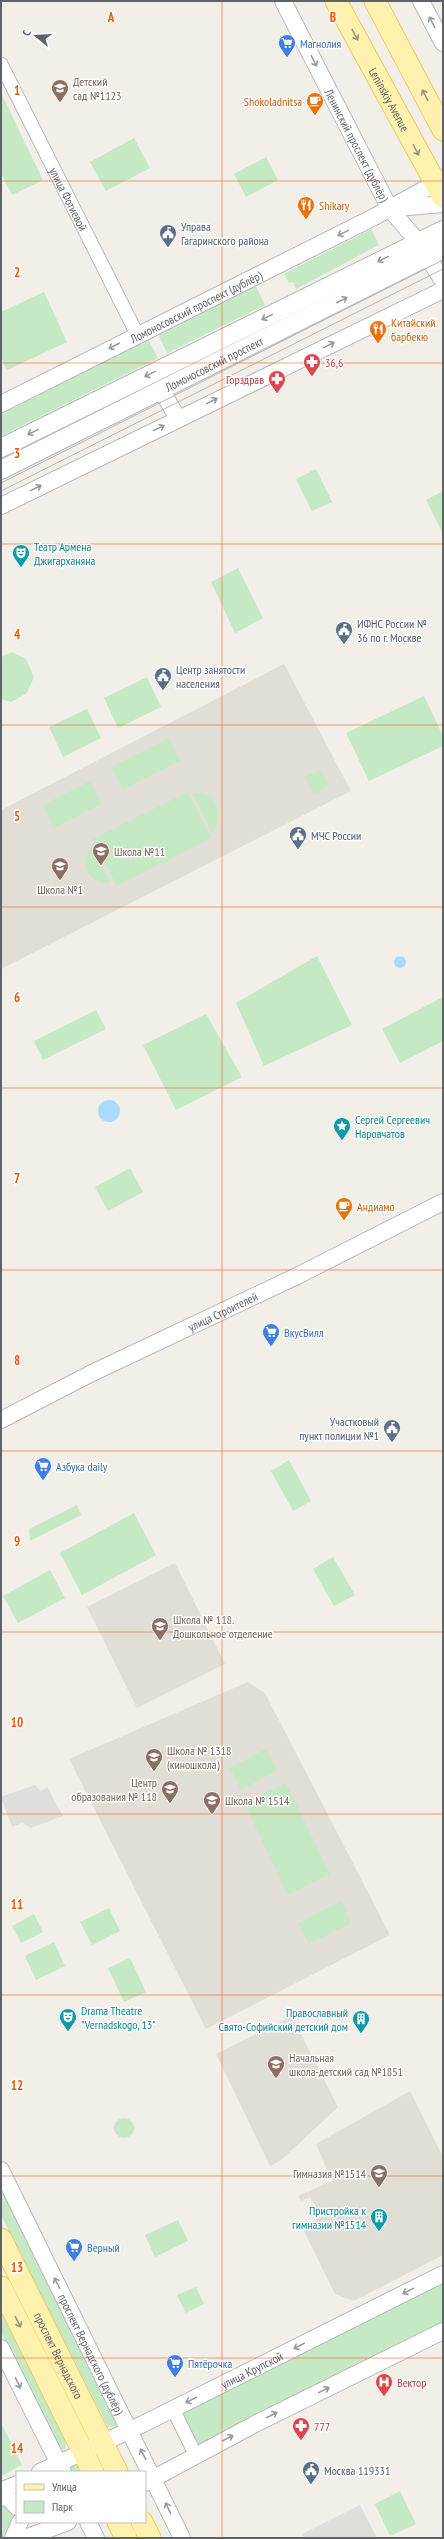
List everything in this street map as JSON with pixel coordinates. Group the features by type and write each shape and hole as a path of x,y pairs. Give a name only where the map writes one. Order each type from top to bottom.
{"main road":[{"name":"Leninskiy Avenue","path":"336,1 440,187"},
{"path":"375,1 443,130"},
{"path":"430,249 443,230"},
{"name":"Ломоносовский проспект","path":"1,470 161,389 430,249"},
{"name":"Ломоносовский проспект","path":"1,448 91,403 430,249"},
{"path":"91,403 102,407 103,414 100,420"},
{"name":"проспект Вернадского","path":"1,2239 116,2471"},
{"name":"проспект Вернадского","path":"1,2287 93,2471"},
{"path":"118,2523 126,2538"},
{"path":"142,2523 150,2538"}],"street":[{"name":"Ленинский проспект (дублёр)","path":"283,1 390,209 430,249 443,282"},
{"path":"386,1 390,29"},
{"path":"422,1 443,44"},
{"name":"улица Фотиевой","path":"1,64 137,334"},
{"name":"Ломоносовский проспект (дублёр)","path":"1,404 137,334 390,209 440,187"},
{"path":"390,209 443,204"},
{"path":"1,506 443,290"},
{"path":"161,389 178,419"},
{"name":"улица Строителей","path":"1,1420 90,1374 297,1276 443,1202"},
{"name":"проспект Вернадского (дублёр)","path":"1,2170 131,2430 150,2480 182,2538"},
{"name":"улица Крупской","path":"45,2471 61,2468 84,2453 173,2410 443,2274"},
{"path":"150,2480 443,2331"},
{"path":"1,2348 61,2468"},
{"path":"173,2410 196,2456"},
{"path":"1,2491 16,2484"},
{"path":"1,2496 8,2498 16,2506"},
{"path":"13,2538 20,2523"},
{"path":"25,2538 65,2523"},
{"path":"88,2523 96,2538"}],"shaded area":[{"name":"Школа №11","path":"284,664 351,791 1,969 1,810"},
{"name":"Школа № 118. Дошкольное отделение","path":"175,1563 225,1664 137,1708 87,1607"},
{"name":"Школа № 1514","path":"248,1682 265,1693 390,1935 206,2029 69,1759"},
{"path":"35,1785 41,1791 47,1787 63,1816 31,1828 22,1823 12,1827 1,1797"},
{"name":"Начальная школа-детский сад №1851","path":"292,2016 338,2107 280,2161 270,2166 216,2054"},
{"name":"Гимназия №1514","path":"410,2091 443,2157 443,2255 354,2301 335,2294 302,2227 321,2217 310,2197 301,2201 298,2196 332,2181 316,2144"},
{"path":"360,2505 377,2538 304,2538 302,2534"}],"green space":[{"path":"1,93 43,180 12,195 1,173"},
{"path":"134,138 150,168 106,191 90,162"},
{"path":"266,157 278,180 246,197 234,174"},
{"path":"371,229 379,245 296,289 293,282 289,283 284,274"},
{"path":"254,283 265,305 167,353 157,332"},
{"path":"44,292 67,342 7,370 1,357 1,312"},
{"path":"147,337 158,358 1,436 1,409"},
{"path":"316,469 332,502 312,511 296,479"},
{"path":"443,491 443,534 426,500"},
{"path":"238,568 263,618 235,633 211,582"},
{"path":"12,652 26,659 34,677 27,693 11,702 1,699 1,657"},
{"path":"147,677 161,707 118,728 104,698"},
{"path":"424,696 443,736 443,746 369,781 346,733"},
{"path":"87,709 101,738 63,757 49,727"},
{"path":"169,738 180,761 122,790 111,767"},
{"path":"320,770 329,786 314,794 305,777"},
{"path":"90,781 101,804 54,828 43,805"},
{"path":"188,792 211,838 117,886 93,839"},
{"path":"192,793 207,795 216,805 218,819 212,833"},
{"path":"93,846 111,883 103,883 96,880 87,871 86,859 88,852"},
{"path":"317,956 352,1025 264,1066 236,1003"},
{"path":"443,997 443,1041 400,1063 382,1029"},
{"path":"96,1010 106,1029 43,1060 34,1041"},
{"path":"206,1014 242,1077 176,1110 143,1045"},
{"path":"130,1168 143,1192 108,1211 95,1187"},
{"path":"289,1460 311,1501 293,1511 271,1471"},
{"path":"77,1505 81,1515 30,1541 29,1529"},
{"path":"134,1513 156,1555 82,1595 60,1553"},
{"path":"333,1557 355,1595 334,1606 313,1569"},
{"path":"50,1570 65,1598 18,1623 3,1596"},
{"path":"266,1749 277,1770 241,1790 230,1768"},
{"path":"286,1783 330,1874 288,1895 244,1803"},
{"path":"341,1901 351,1923 309,1944 298,1923"},
{"path":"109,1908 120,1931 92,1945 80,1922"},
{"path":"34,1914 43,1932 21,1943 12,1926"},
{"path":"54,1942 65,1966 36,1980 25,1956"},
{"path":"130,1958 146,1992 124,2002 108,1968"},
{"path":"124,2118 131,2121 134,2128 131,2135 124,2138 117,2135 114,2128 117,2121"},
{"path":"1,2189 115,2417 116,2426 109,2427 106,2423 1,2215"},
{"path":"178,2220 188,2241 155,2257 145,2235"},
{"path":"443,2278 443,2327 197,2449 178,2411"},
{"path":"196,2287 204,2304 186,2313 177,2295"},
{"path":"1,2311 66,2441 65,2450 60,2449 1,2332"},
{"path":"1,2423 22,2465 1,2476"},
{"path":"77,2463 81,2471 70,2471 69,2466"},
{"path":"400,2491 416,2524 390,2536 375,2504"},
{"path":"1,2503 13,2513 15,2519 11,2534 1,2538"}],"water":[{"path":"402,956 405,957 405,967 398,968 395,967 394,960 395,957"},
{"path":"109,1100 117,1103 120,1111 117,1119 109,1122 101,1119 98,1111 101,1103"}],"tram line":[{"path":"1,483 443,260"},
{"path":"1,491 443,269"}],"place":[{"name":"Магнолия","path":"287,58"},
{"name":"Детский сад №1123","path":"60,103"},
{"name":"Shokoladnitsa","path":"315,116"},
{"name":"Shikary","path":"306,220"},
{"name":"Управа Гагаринского района","path":"168,248"},
{"name":"Китайский барбекю","path":"378,344"},
{"name":"36,6","path":"312,377"},
{"name":"Горздрав","path":"277,394"},
{"name":"Театр Армена Джигарханяна","path":"21,568"},
{"name":"ИФНС России № 36 по г. Москве","path":"344,645"},
{"name":"Центр занятости населения","path":"163,691"},
{"name":"МЧС России","path":"298,850"},
{"name":"Школа №11","path":"101,866"},
{"name":"Школа №1","path":"60,881"},
{"name":"Сергей Сергеевич Наровчатов","path":"342,1141"},
{"name":"Андиамо","path":"344,1221"},
{"name":"ВкусВилл","path":"271,1347"},
{"name":"Участковый пункт полиции №1","path":"392,1443"},
{"name":"Азбука daily","path":"43,1481"},
{"name":"Школа № 118. Дошкольное отделение","path":"160,1641"},
{"name":"Школа № 1318 (киношкола)","path":"154,1772"},
{"name":"Центр образования № 118","path":"170,1804"},
{"name":"Школа № 1514","path":"212,1815"},
{"name":"Drama Theatre \"Vernadskogo, 13\"","path":"68,2032"},
{"name":"Православный Свято-Софийский детский дом","path":"361,2034"},
{"name":"Начальная школа-детский сад №1851","path":"276,2079"},
{"name":"Гимназия №1514","path":"379,2188"},
{"name":"Пристройка к гимназии №1514","path":"379,2232"},
{"name":"Верный","path":"74,2262"},
{"name":"Пятёрочка","path":"175,2378"},
{"name":"Вектор","path":"384,2397"},
{"name":"777","path":"301,2441"},
{"name":"Москва 119331","path":"311,2485"}]}
